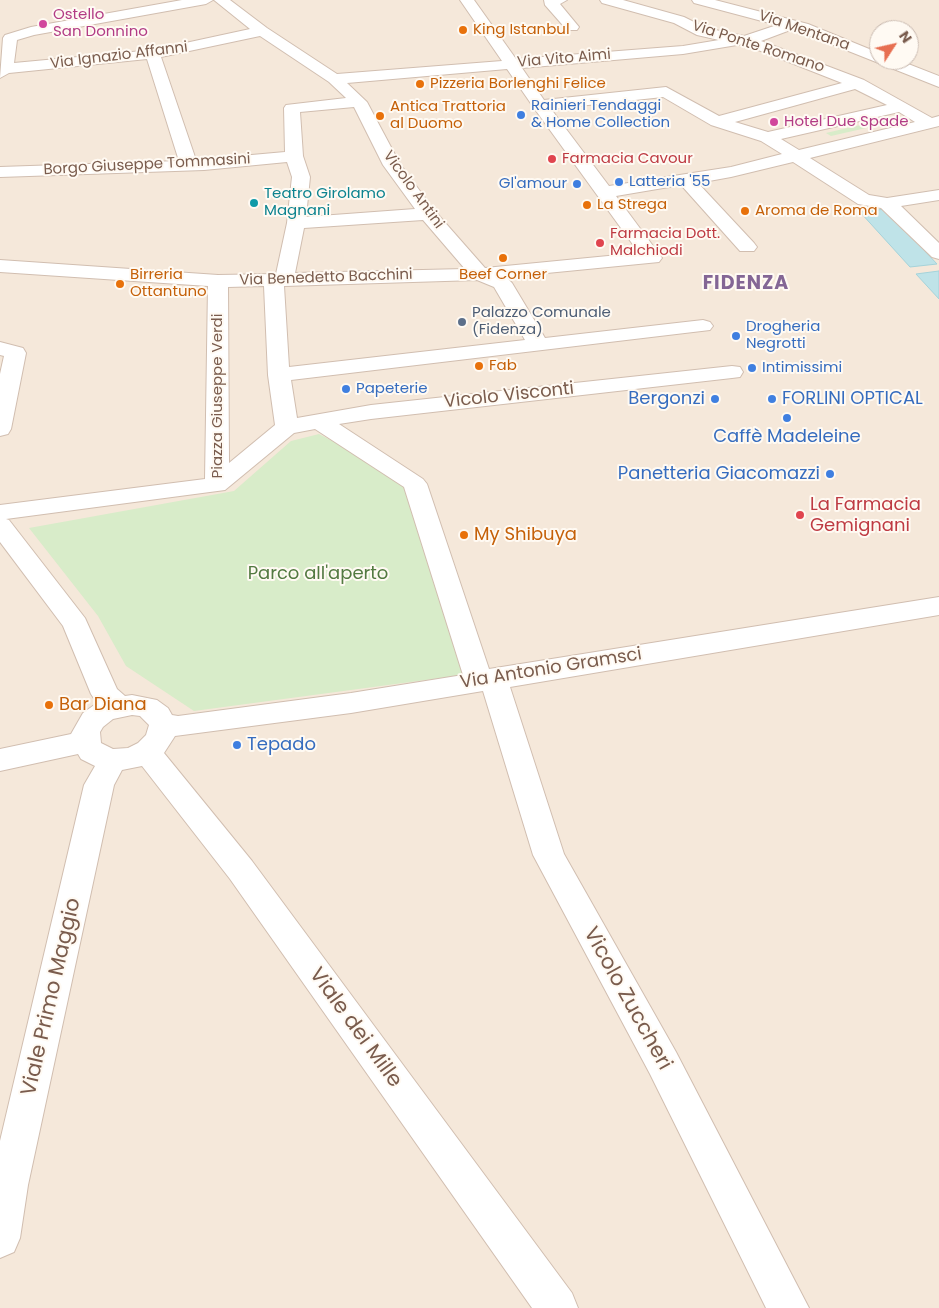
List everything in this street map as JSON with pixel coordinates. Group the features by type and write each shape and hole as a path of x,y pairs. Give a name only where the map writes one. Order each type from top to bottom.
{"street":[{"path":"2,71 10,38 21,34 161,4 206,0"},
{"name":"Vicolo Antini","path":"221,0 262,31 334,79 359,102 392,165 428,214 480,274"},
{"path":"467,0 540,105 606,192 731,172 934,122"},
{"path":"560,0 550,2 572,27"},
{"name":"Via Ponte Romano","path":"607,0 678,20 702,32 744,40 858,83 901,107 934,122"},
{"name":"Via Mentana","path":"699,0 792,24 869,54"},
{"name":"Via Vito Aimi","path":"334,79 683,50 744,40 792,24"},
{"path":"2,27 21,34"},
{"name":"Via Ignazio Affanni","path":"2,71 154,54 262,31"},
{"path":"154,54 189,165"},
{"path":"909,70 939,82"},
{"path":"717,122 858,83"},
{"path":"540,105 666,92 717,122 768,137 864,200 887,203 939,195"},
{"path":"287,427 279,375 279,280 296,223 301,177 294,156 292,108 359,102"},
{"path":"768,137 901,107"},
{"name":"Borgo Giuseppe Tommasini","path":"0,172 189,165 294,156"},
{"path":"686,180 747,247"},
{"name":"Via Benedetto Bacchini","path":"0,266 218,281 480,274 652,258 606,192"},
{"path":"887,203 939,253"},
{"path":"296,223 428,214"},
{"path":"480,274 502,283 537,343"},
{"name":"Piazza Giuseppe Verdi","path":"217,485 218,281"},
{"path":"279,375 537,343 702,326"},
{"path":"0,348 14,353 0,429"},
{"name":"Vicolo Visconti","path":"287,427 371,412 732,372"},
{"name":"Vicolo Zuccheri","path":"320,422 415,484 548,855 663,1063 788,1308"},
{"name":"Piazza Giuseppe Verdi","path":"217,485 287,427"},
{"path":"0,512 217,485"},
{"path":"0,525 75,624 105,694 118,706"},
{"name":"Via Antonio Gramsci","path":"156,738 178,726 351,703 486,679 939,606"},
{"path":"132,704 147,707 158,714 156,738 132,758 113,760 100,757 91,751 85,742 86,731 93,720 104,711 132,704"},
{"name":"Viale dei Mille","path":"156,738 160,770 241,870 557,1308"},
{"path":"0,760 85,742"},
{"name":"Viale Primo Maggio","path":"0,1238 9,1185 97,794 101,780 113,760"}],"shaded area":[{"path":"0,0 939,0 939,1308 0,1308"}],"green space":[{"path":"882,120 888,123 831,136 826,133"},
{"name":"Parco all'aperto","path":"319,434 415,484 478,673 194,711 126,666 98,616 29,528 234,491 291,441"}],"water":[{"path":"886,209 937,264 910,267 860,212"},
{"path":"939,271 939,299 916,274"}],"place":[{"name":"Ostello San Donnino","path":"43,24"},
{"name":"King Istanbul","path":"463,30"},
{"name":"Pizzeria Borlenghi Felice","path":"420,84"},
{"name":"Rainieri Tendaggi & Home Collection","path":"521,115"},
{"name":"Antica Trattoria al Duomo","path":"380,116"},
{"name":"Hotel Due Spade","path":"774,122"},
{"name":"Farmacia Cavour","path":"552,159"},
{"name":"Latteria '55","path":"619,182"},
{"name":"Gl'amour","path":"577,184"},
{"name":"Teatro Girolamo Magnani","path":"254,203"},
{"name":"La Strega","path":"587,205"},
{"name":"Aroma de Roma","path":"745,211"},
{"name":"Farmacia Dott. Malchiodi","path":"600,243"},
{"name":"Beef Corner","path":"503,258"},
{"name":"Birreria Ottantuno","path":"120,284"},
{"name":"Palazzo Comunale (Fidenza)","path":"462,322"},
{"name":"Drogheria Negrotti","path":"736,336"},
{"name":"Fab","path":"479,366"},
{"name":"Intimissimi","path":"752,368"},
{"name":"Papeterie","path":"346,389"},
{"name":"Bergonzi","path":"715,399"},
{"name":"FORLINI OPTICAL","path":"772,399"},
{"name":"Caffè Madeleine","path":"787,418"},
{"name":"Panetteria Giacomazzi","path":"830,474"},
{"name":"La Farmacia Gemignani","path":"800,515"},
{"name":"My Shibuya","path":"464,535"},
{"name":"Bar Diana","path":"49,705"},
{"name":"Tepado","path":"237,745"}],"district":[{"name":"FIDENZA","path":"746,284"}]}
